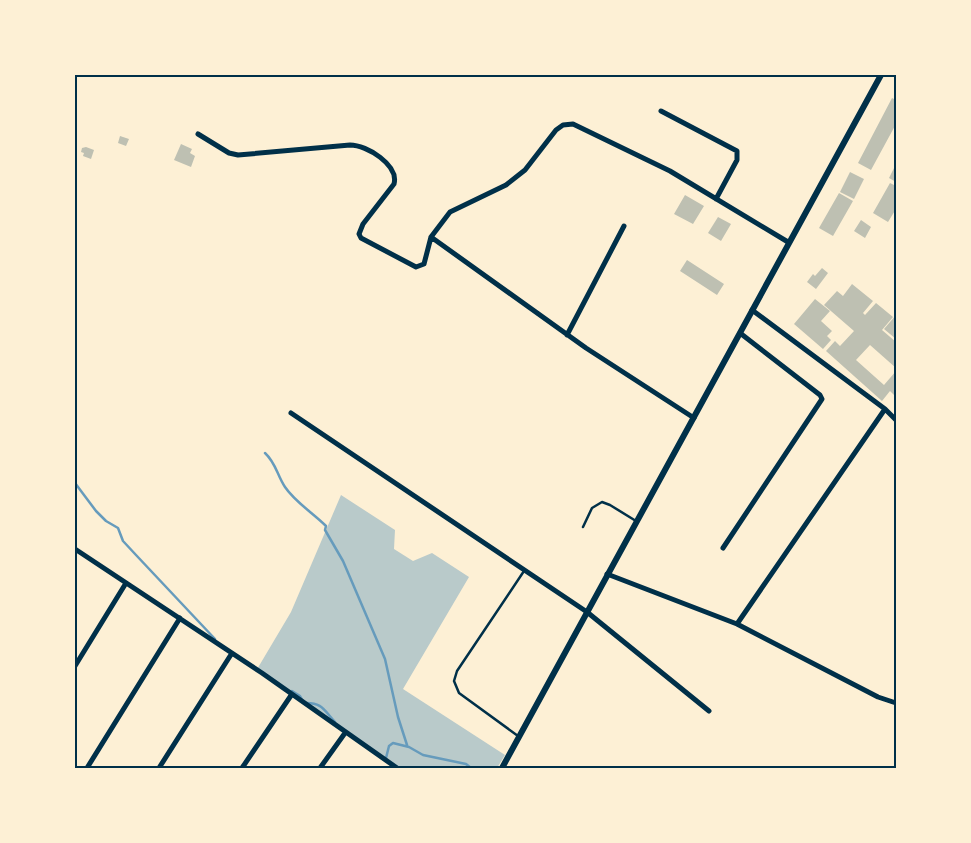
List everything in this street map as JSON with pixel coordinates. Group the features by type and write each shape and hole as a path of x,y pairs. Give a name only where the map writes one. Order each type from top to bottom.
{"street":[{"path":"502,768 694,418 878,76"},
{"path":"661,111 737,152 737,160 716,199"},
{"path":"198,134 229,153 238,155 350,145 366,148 388,165 396,178 394,184 359,230 361,238 416,268 424,264 431,237 450,212 506,185 525,170 556,130 568,124 573,124 670,172 788,242"},
{"path":"568,334 624,226"},
{"path":"431,237 568,334 694,418"},
{"path":"752,310 885,409 896,420"},
{"path":"722,548 822,400 820,395 740,333"},
{"path":"737,624 885,409"},
{"path":"291,413 587,612 709,711"},
{"path":"75,549 232,653 397,768"},
{"path":"607,574 737,624 878,697 896,703"},
{"path":"75,666 126,583"},
{"path":"87,768 180,618"},
{"path":"159,768 232,653"},
{"path":"242,768 292,694"},
{"path":"320,768 345,733"}],"lane":[{"path":"583,527 592,508 602,502 610,504 636,521"},
{"path":"520,738 459,693 454,680 457,671 524,570"}],"shaded area":[{"path":"341,495 395,530 394,549 413,561 432,553 469,577 403,689 505,755 497,768 397,768 256,671 291,612"}],"building":[{"path":"892,98 896,100 896,124 871,170 858,163"},
{"path":"120,136 129,139 126,146 118,143"},
{"path":"181,144 192,149 190,153 195,156 191,167 174,160"},
{"path":"86,147 94,150 91,159 83,156 84,153 81,152 82,148"},
{"path":"896,164 896,182 889,178"},
{"path":"850,172 864,179 854,199 840,192"},
{"path":"890,183 896,186 896,209 888,222 873,213"},
{"path":"839,193 853,201 833,236 819,228"},
{"path":"685,195 704,206 693,224 674,214"},
{"path":"718,217 731,224 721,241 708,233"},
{"path":"861,220 871,227 865,238 854,231"},
{"path":"687,260 724,284 717,295 680,271"},
{"path":"822,268 828,273 816,289 807,282 813,274 815,276"},
{"path":"852,284 873,301 863,313 865,315 876,303 893,317 882,330 896,342 896,368 870,345 856,360 884,385 896,371 896,392 894,395 890,391 882,401 826,351 835,341 840,346 854,331 824,305 837,291 843,296"},
{"path":"815,299 830,311 821,321 832,331 827,336 831,340 823,349 794,324"},
{"path":"896,315 896,339 884,329"}],"waterway":[{"path":"265,453 272,461 282,483 289,492 326,526 325,530 343,561 385,659 398,717 407,745"},
{"path":"75,483 96,511 106,521 118,528 123,541 215,639"},
{"path":"292,691 300,696 304,703 319,705 335,722"},
{"path":"386,758 389,746 393,743 409,747 423,755 466,764 471,768"}]}
